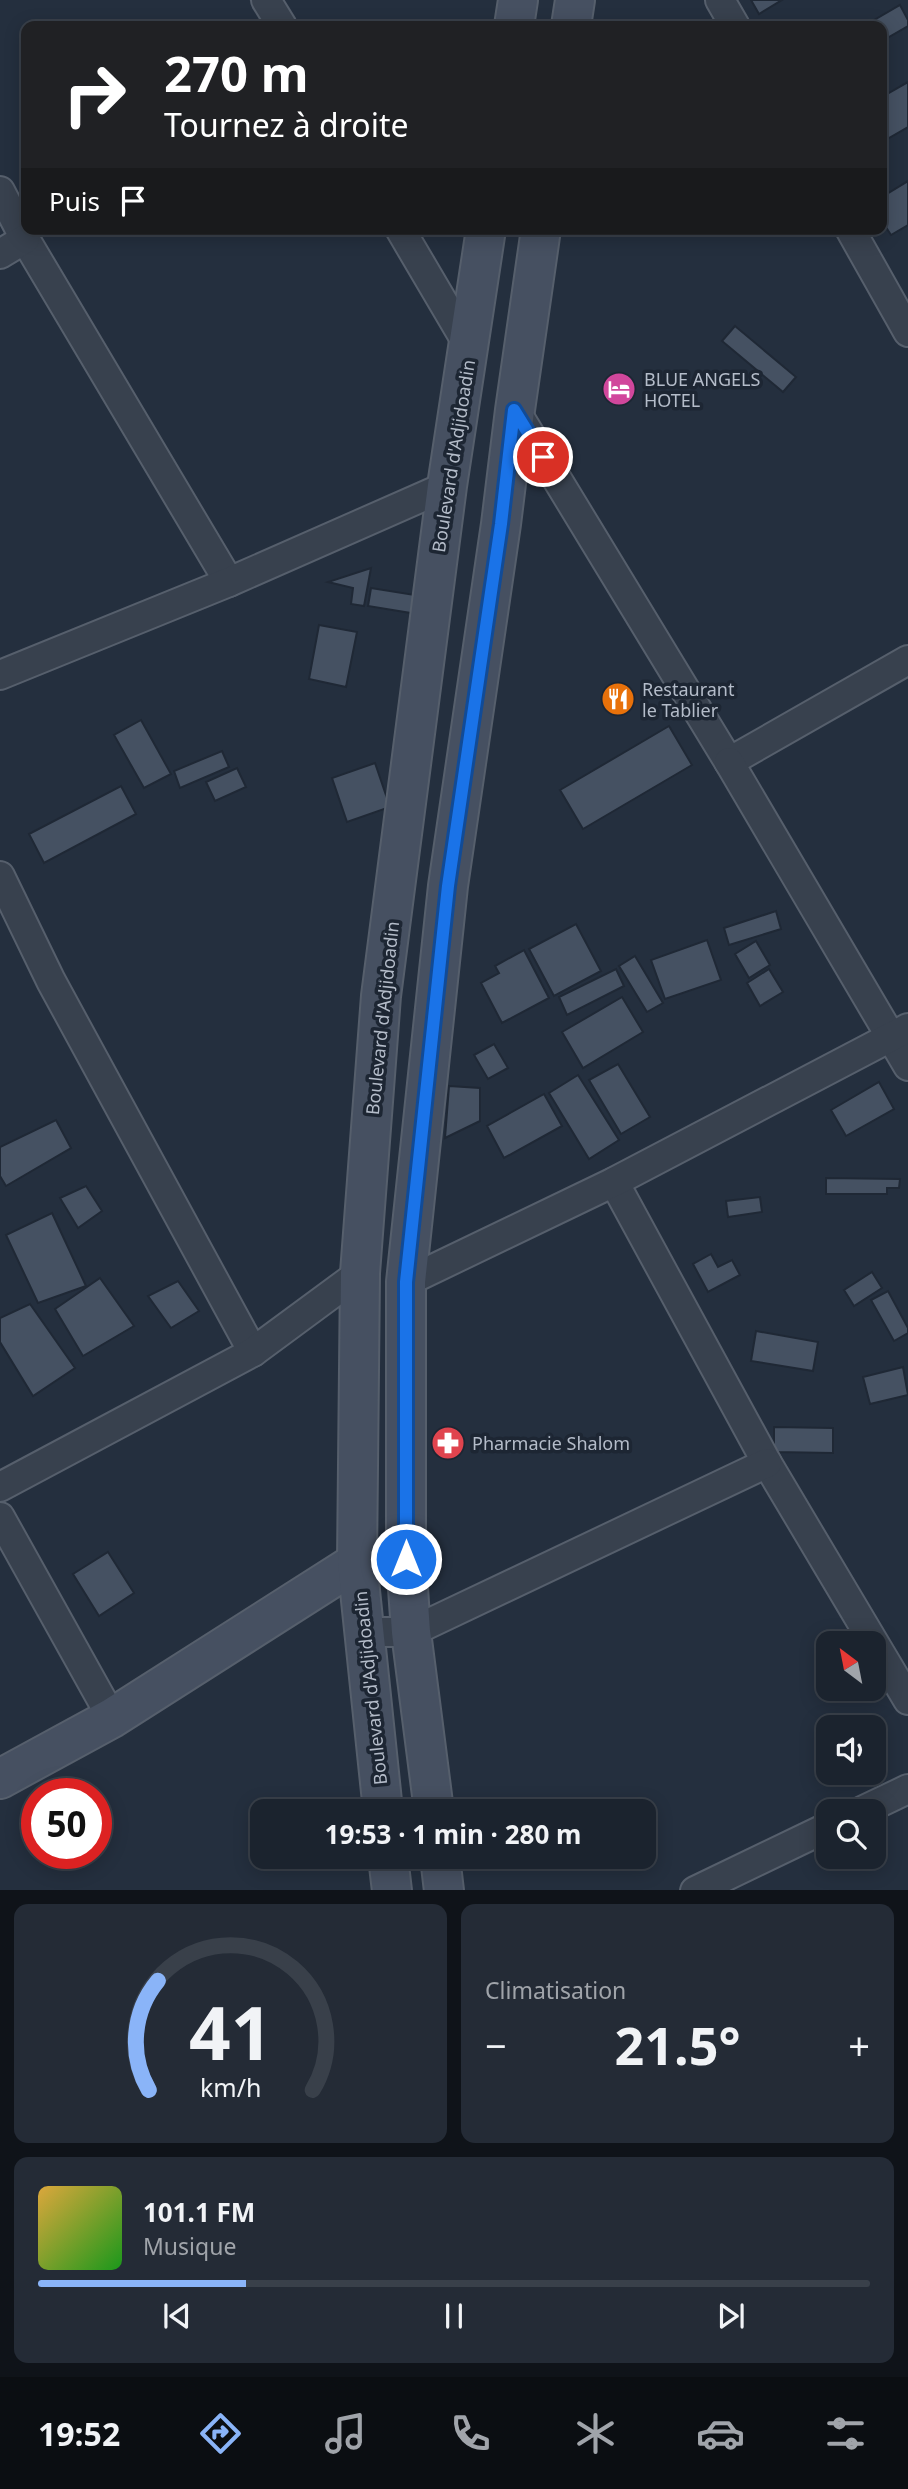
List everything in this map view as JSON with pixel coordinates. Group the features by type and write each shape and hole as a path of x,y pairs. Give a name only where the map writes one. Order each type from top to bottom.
{"main road":[{"path":"515,21 518,0"},
{"path":"572,21 575,0"},
{"name":"Boulevard d'Adjidoadin","path":"382,1799 357,1562 360,1272 381,996 447,486 485,235"},
{"path":"432,1799 411,1632 406,1559 406,1282 448,886 503,513 514,410 540,235"},
{"path":"0,1779 112,1718 357,1562 406,1559"},
{"path":"389,1869 392,1890"},
{"path":"441,1869 444,1890"}],"street":[{"path":"266,0 279,21"},
{"path":"720,0 732,21"},
{"path":"0,191 21,231"},
{"path":"23,235 229,582"},
{"path":"404,235 470,348"},
{"path":"853,235 908,332"},
{"path":"0,254 25,239"},
{"path":"514,410 729,762 900,1033 908,1066"},
{"path":"0,675 229,582 447,486"},
{"path":"729,762 908,660"},
{"path":"0,876 51,981 253,1352"},
{"path":"406,1282 614,1182 900,1033"},
{"path":"614,1182 766,1463 908,1700"},
{"path":"0,1488 253,1352 360,1272"},
{"path":"364,1632 411,1632 766,1463"},
{"path":"0,1517 112,1718"},
{"path":"886,1800 908,1790"},
{"path":"697,1890 816,1834"}],"building":[{"path":"751,0 782,0 759,14"},
{"path":"900,5 908,20 908,26 887,38 887,21 873,21"},
{"path":"908,82 908,127 887,139 887,94"},
{"path":"908,181 908,225 891,235 887,229 887,194"},
{"path":"735,326 796,377 783,392 722,341"},
{"path":"371,568 364,606 351,604 353,588 328,582"},
{"path":"371,588 421,596 417,614 368,606"},
{"path":"319,625 357,632 346,687 309,679"},
{"path":"141,720 171,774 144,788 114,735"},
{"path":"669,726 692,765 583,829 560,790"},
{"path":"222,751 229,767 180,788 174,771"},
{"path":"375,763 390,807 347,822 332,778"},
{"path":"237,768 246,787 215,801 206,782"},
{"path":"121,786 136,814 44,863 29,834"},
{"path":"776,911 781,929 729,945 724,928"},
{"path":"576,924 601,971 554,996 529,949"},
{"path":"707,940 721,980 665,999 651,960"},
{"path":"756,941 770,965 749,978 735,954"},
{"path":"524,950 549,998 502,1023 481,983 499,973 495,966"},
{"path":"635,956 663,1003 647,1012 619,966"},
{"path":"616,969 624,986 567,1015 559,997"},
{"path":"769,969 783,992 760,1006 747,983"},
{"path":"622,997 643,1032 583,1068 562,1032"},
{"path":"494,1044 508,1068 488,1079 474,1055"},
{"path":"618,1064 650,1117 621,1134 589,1080"},
{"path":"578,1075 619,1140 589,1159 549,1093"},
{"path":"879,1082 894,1109 846,1136 831,1110"},
{"path":"449,1086 480,1088 480,1121 445,1138"},
{"path":"544,1094 562,1126 504,1158 487,1126"},
{"path":"56,1120 71,1148 6,1186 0,1176 0,1147"},
{"path":"826,1178 900,1179 899,1188 887,1188 887,1194 826,1194"},
{"path":"86,1186 102,1211 78,1228 60,1198"},
{"path":"760,1197 762,1212 728,1217 726,1201"},
{"path":"52,1213 86,1286 38,1303 6,1235"},
{"path":"711,1254 718,1267 732,1260 740,1275 708,1292 693,1264"},
{"path":"872,1272 882,1288 854,1306 844,1290"},
{"path":"100,1278 134,1326 83,1356 55,1309"},
{"path":"178,1281 199,1311 171,1328 148,1296"},
{"path":"888,1291 908,1328 908,1333 894,1341 871,1300"},
{"path":"30,1304 75,1368 33,1396 0,1342 0,1318"},
{"path":"756,1331 818,1342 813,1371 751,1361"},
{"path":"903,1367 908,1395 870,1404 863,1377"},
{"path":"774,1427 833,1428 833,1453 774,1452"},
{"path":"108,1552 134,1593 99,1616 73,1574"}],"place":[{"name":"BLUE ANGELS HOTEL","path":"619,389"},
{"name":"Restaurant le Tablier","path":"618,699"},
{"name":"Pharmacie Shalom","path":"448,1443"}],"route":[{"path":"406,1559 406,1282 448,886 506,491 514,410 543,457"}]}
